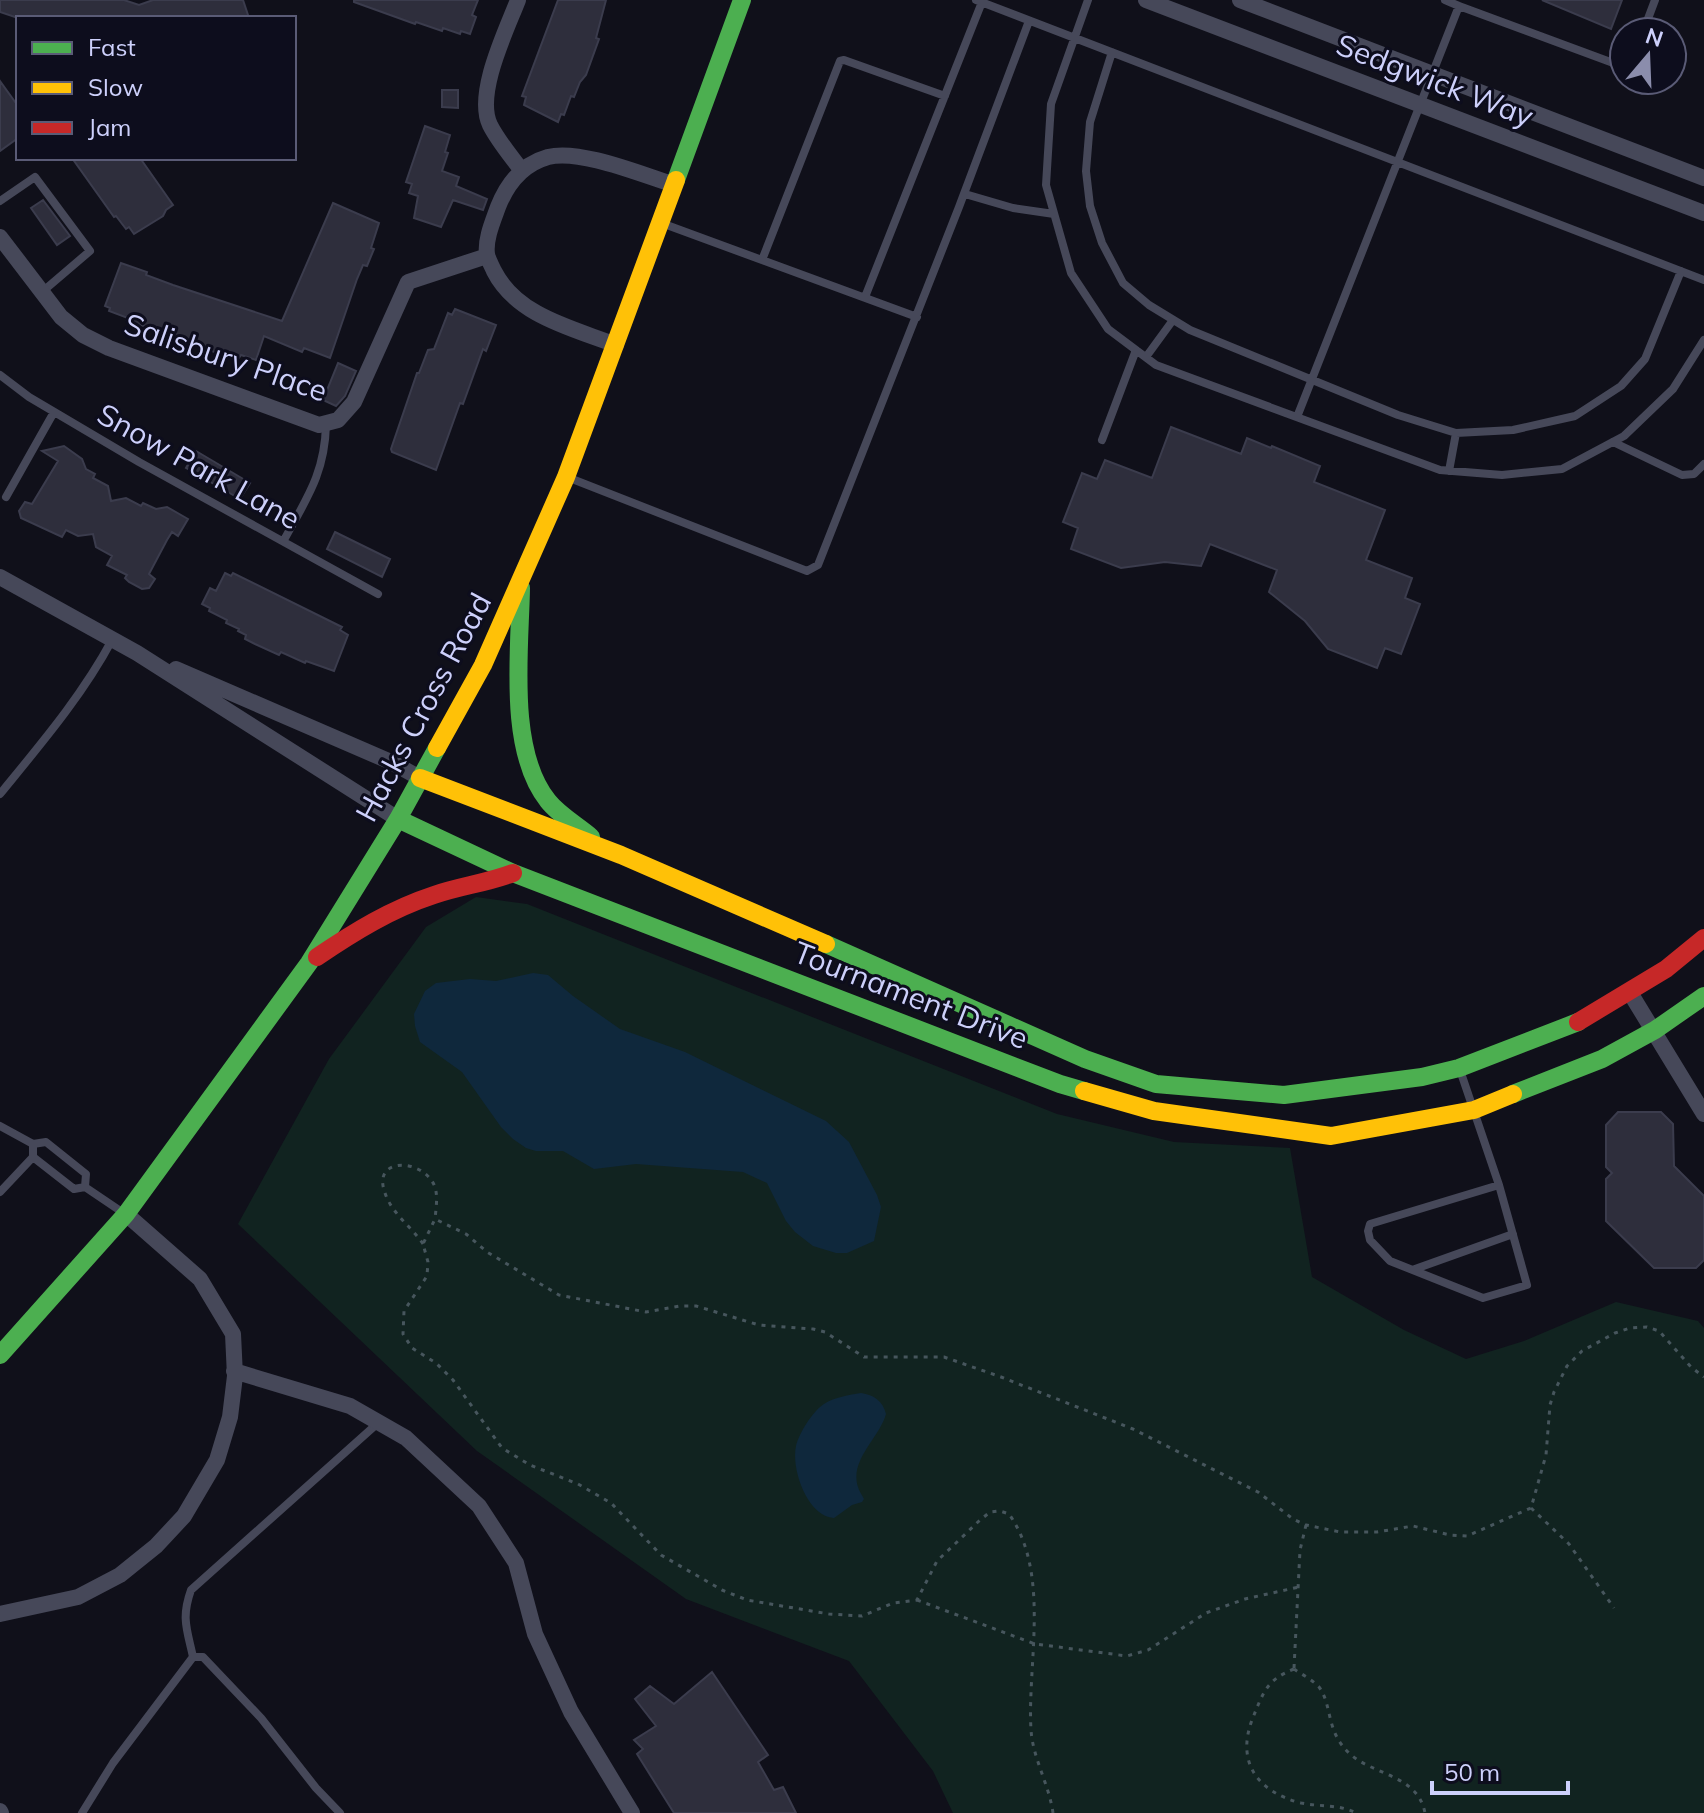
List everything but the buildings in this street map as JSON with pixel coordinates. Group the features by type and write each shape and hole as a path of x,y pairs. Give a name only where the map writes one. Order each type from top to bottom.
{"street":[{"path":"518,0 493,67 485,100 489,123 522,171"},
{"name":"Hacks Cross Road","path":"0,1355 126,1214 309,963 398,819 483,665 566,477 742,0"},
{"name":"Sedgwick Way","path":"1146,0 1704,213"},
{"name":"Sedgwick Way","path":"1240,0 1704,178"},
{"path":"616,345 538,315 511,297 487,256 489,234 498,208 507,186 522,171 547,157 564,156 593,161 672,184"},
{"name":"Salisbury Place","path":"0,237 61,317 83,335 109,348 319,425 338,420 354,402 408,282 487,256"},
{"name":"Tournament Drive","path":"0,577 137,653 267,707 420,778 605,849 1085,1059 1156,1084 1284,1095 1422,1077 1459,1068 1571,1026 1666,969 1704,938"},
{"path":"521,581 521,730 529,769 546,800 605,849"},
{"name":"Tournament Drive","path":"137,653 398,819 513,873 1060,1084 1154,1111 1331,1136 1474,1110 1602,1059 1655,1030 1704,996"},
{"path":"309,963 349,935 388,914 433,895 493,882 513,873"},
{"path":"1629,991 1704,1114"},
{"path":"0,1614 78,1597 120,1575 156,1546 184,1516 217,1460 230,1417 233,1334 200,1279 126,1214"},
{"path":"234,1371 350,1406 406,1438 479,1506 516,1563 535,1634 571,1712 632,1813"}],"lane":[{"path":"1088,0 1051,104 1046,185 1071,273 1108,329 1156,365 1440,470 1502,475 1562,469 1624,436 1673,389 1704,340"},
{"path":"1445,0 1608,61"},
{"path":"1471,11 1475,0"},
{"path":"865,297 945,96 979,1 1704,280"},
{"path":"1297,417 1459,6"},
{"path":"566,477 807,571 818,565 965,194 1029,21"},
{"path":"1112,52 1090,122 1086,171 1090,206 1102,243 1123,283 1190,330 1398,415 1456,433 1513,430 1575,416 1621,386 1645,359 1681,271"},
{"path":"762,260 840,61 945,96"},
{"path":"0,201 35,177 90,251 42,292"},
{"path":"965,194 1013,208 1054,214"},
{"path":"659,222 917,317"},
{"path":"1146,357 1173,320"},
{"path":"1102,440 1136,350"},
{"name":"Snow Park Lane","path":"0,375 54,412 139,462 378,594"},
{"path":"6,497 54,412"},
{"path":"284,540 317,479 325,452 326,424"},
{"path":"1449,471 1456,433"},
{"path":"1613,442 1682,475 1694,474 1704,464"},
{"path":"0,794 73,701 112,640"},
{"path":"1459,1068 1499,1185 1527,1285 1483,1298 1390,1261 1370,1240 1370,1224 1499,1185"},
{"path":"0,1126 33,1144 46,1142 86,1174 85,1187"},
{"path":"0,1192 33,1157 33,1144"},
{"path":"33,1157 74,1189 85,1187 126,1214"},
{"path":"1414,1269 1513,1234"},
{"path":"193,1657 185,1628 185,1609 191,1590 379,1422"},
{"path":"82,1813 113,1763 193,1657"},
{"path":"193,1657 203,1657 340,1813"}],"path":[{"path":"423,1244 435,1219 435,1187 425,1172 410,1166 394,1166 388,1169 382,1180 385,1195 398,1217 423,1244 428,1262 427,1276 404,1311 402,1326 405,1341 453,1380 502,1448 530,1465 578,1484 611,1503 661,1555 722,1590 747,1600 862,1616 893,1603 917,1600 1035,1644 1135,1655 1206,1613 1245,1599 1299,1587"},
{"path":"435,1219 466,1234 487,1252 549,1291 572,1299 646,1312 696,1306 759,1325 825,1332 864,1357 944,1357 1001,1377 1133,1429 1258,1492 1293,1519 1306,1525 1340,1532 1377,1532 1413,1526 1467,1536 1531,1508"},
{"path":"1531,1508 1546,1455 1554,1392 1567,1366 1582,1351 1615,1333 1647,1327 1659,1331 1704,1377"},
{"path":"1531,1508 1569,1544 1614,1608"},
{"path":"917,1600 937,1561 979,1521 990,1512 1009,1514 1021,1536 1030,1571 1035,1644 1031,1717 1033,1743 1053,1813"},
{"path":"1294,1669 1300,1550 1306,1525"},
{"path":"1294,1669 1277,1675 1266,1688 1247,1735 1249,1764 1257,1778 1280,1795 1306,1804 1347,1808 1356,1813"},
{"path":"1294,1669 1319,1688 1329,1721 1340,1743 1352,1756 1402,1781 1414,1791 1425,1813"}],"green space":[{"path":"476,897 527,904 1057,1114 1174,1142 1290,1148 1312,1277 1404,1330 1466,1359 1524,1341 1616,1302 1698,1321 1704,1328 1704,1813 953,1813 933,1771 849,1661 686,1599 477,1451 238,1224 329,1059 426,927"}],"water":[{"path":"533,973 548,975 620,1029 685,1052 826,1121 849,1142 877,1195 881,1207 874,1241 847,1253 813,1246 786,1221 767,1183 743,1172 636,1164 594,1169 563,1151 536,1151 513,1139 462,1072 420,1042 414,1014 425,991 436,983 470,979 496,981"},
{"path":"861,1393 877,1399 886,1414 858,1467 856,1477 864,1499 834,1518 816,1509 803,1490 796,1467 796,1446 807,1423 820,1407 837,1398"}],"traffic: fast":[{"path":"676,180 742,0"},
{"path":"521,588 518,669 526,755 535,780 548,801 591,837"},
{"path":"0,1355 126,1214 309,963 398,819 437,748"},
{"path":"398,819 513,873 1084,1091"},
{"path":"826,944 1085,1059 1156,1084 1284,1095 1422,1077 1459,1068 1578,1022"},
{"path":"1513,1094 1602,1059 1655,1030 1704,996"}],"traffic: slow":[{"path":"437,748 483,665 566,477 676,180"},
{"path":"420,778 621,855 826,944"},
{"path":"1084,1091 1154,1111 1331,1136 1474,1110 1513,1094"}],"traffic: jam":[{"path":"317,957 403,907 513,873"},
{"path":"1578,1022 1666,969 1704,938"}]}
